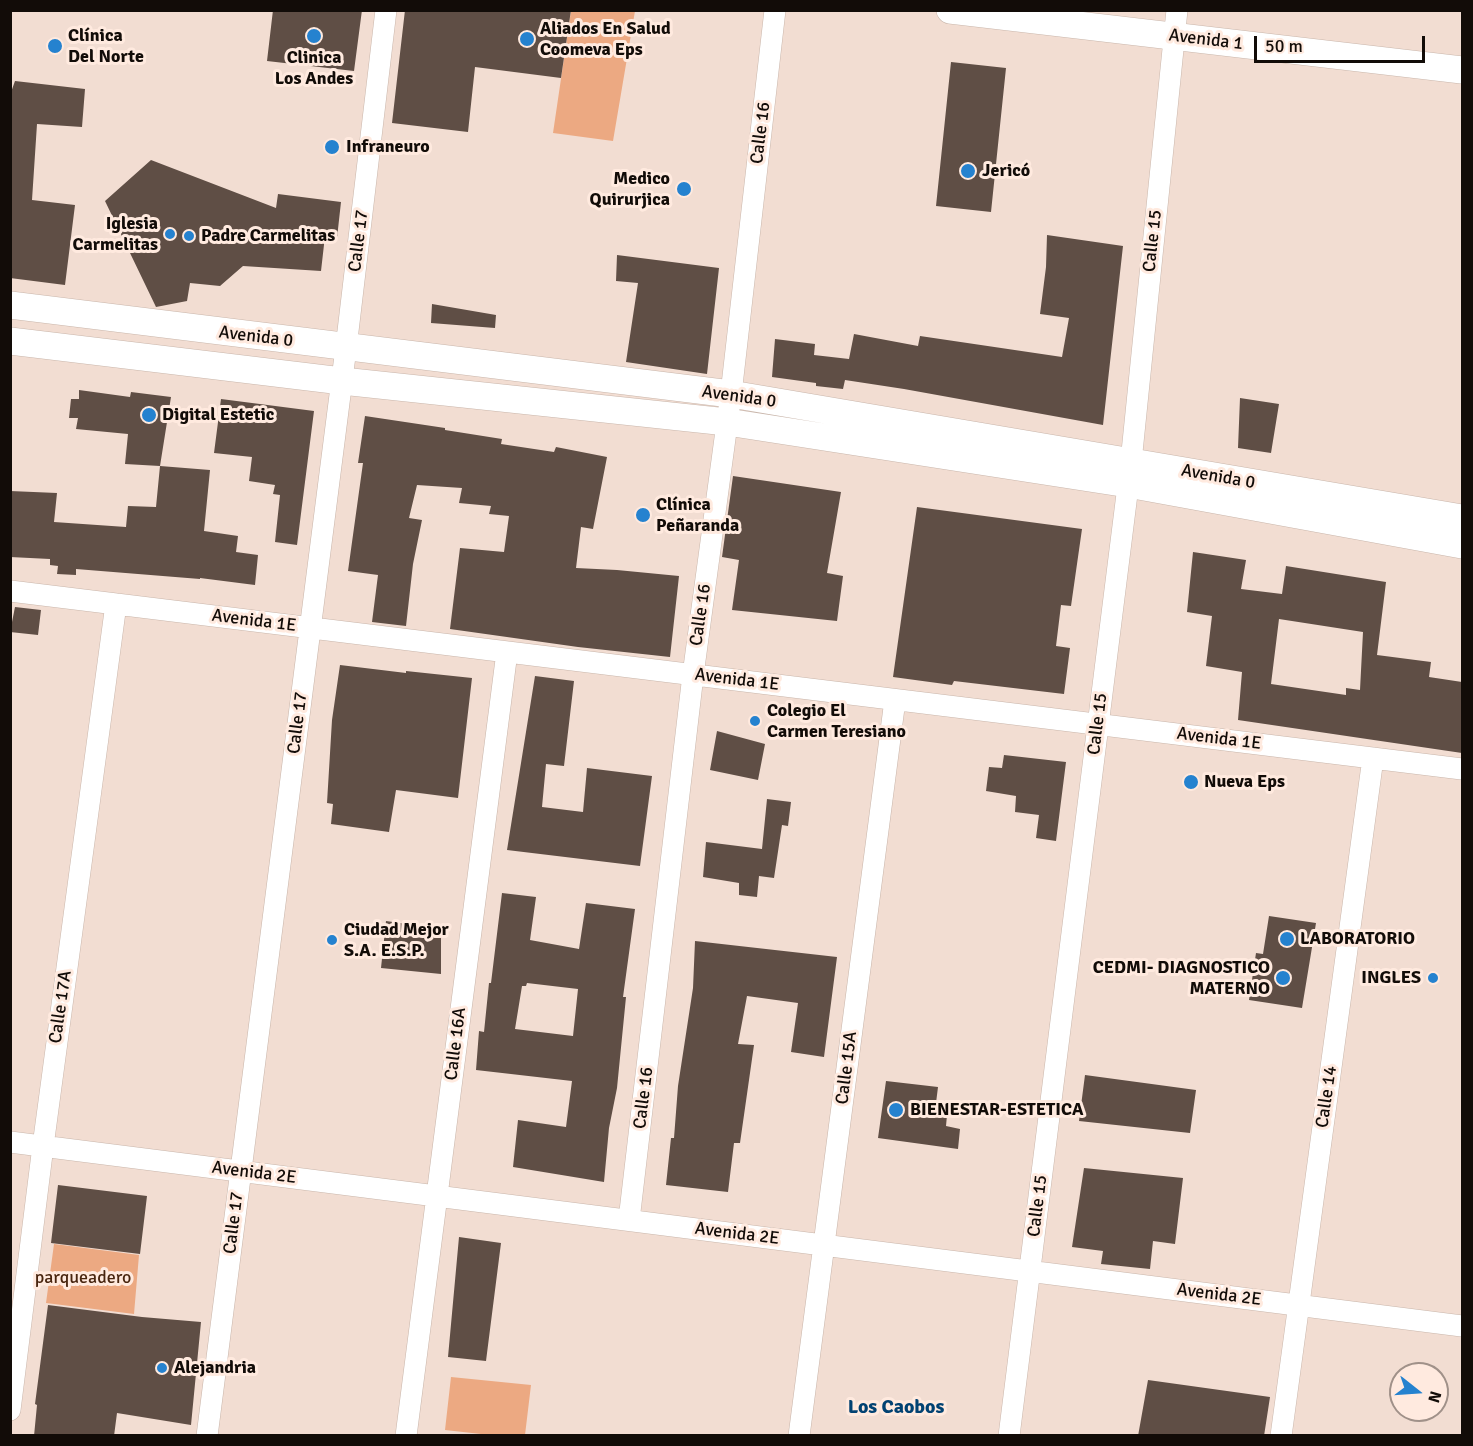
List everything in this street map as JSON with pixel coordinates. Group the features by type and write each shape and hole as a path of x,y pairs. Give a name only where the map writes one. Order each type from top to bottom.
{"street":[{"name":"Calle 17","path":"207,1436 342,381 386,10"},
{"name":"Calle 16","path":"629,1220 693,675 731,394 775,10"},
{"name":"Avenida 1","path":"950,10 1175,23 1462,70"},
{"name":"Calle 15","path":"1009,1436 1130,473 1175,23"},
{"name":"Avenida 0","path":"10,305 731,394 1130,473 1462,545"},
{"name":"Avenida 0","path":"10,341 342,381 727,422 1462,518"},
{"name":"Avenida 1E","path":"10,591 1462,769"},
{"name":"Calle 17A","path":"10,1410 116,604"},
{"name":"Calle 16A","path":"406,1436 507,652"},
{"name":"Calle 15A","path":"799,1436 895,700"},
{"name":"Calle 14","path":"1281,1436 1374,758"},
{"name":"Avenida 2E","path":"10,1142 1462,1326"}],"green space":[{"path":"571,11 635,11 613,141 553,133"},
{"name":"parqueadero","path":"54,1244 139,1255 134,1314 46,1303"},
{"path":"451,1377 531,1385 525,1435 490,1435 445,1430"}],"building":[{"name":"Clinica Los Andes","path":"273,10 362,10 354,71 267,61"},
{"path":"405,10 571,10 561,78 475,67 468,132 392,123"},
{"name":"Jericó","path":"951,62 1006,68 991,212 936,206"},
{"path":"15,81 85,89 82,127 37,124 32,200 75,205 65,285 10,278 10,95"},
{"name":"Padre Carmelitas","path":"151,160 276,208 278,194 341,202 337,238 325,236 321,271 243,266 220,286 190,283 187,301 156,307 105,201"},
{"path":"1047,235 1123,246 1103,425 845,380 843,389 772,377 775,339 815,344 814,355 849,359 854,334 918,346 920,336 1062,357 1069,318 1040,314 1046,267"},
{"path":"617,255 719,268 707,374 626,362 638,283 616,281"},
{"path":"432,304 496,315 495,328 431,323"},
{"path":"79,390 130,397 131,392 171,397 160,466 125,464 128,434 76,429 78,418 69,418 71,399 79,399"},
{"path":"1240,398 1279,404 1271,453 1238,448"},
{"path":"221,399 314,411 297,545 275,542 280,495 273,494 275,485 249,481 252,457 214,453"},
{"path":"365,416 502,439 501,444 554,452 556,447 607,457 593,529 581,527 576,568 679,576 670,657 450,629 460,548 504,552 509,516 489,514 491,506 459,503 462,488 417,485 409,518 422,520 413,564 406,626 372,622 378,575 348,571 363,463 358,463"},
{"path":"160,466 210,470 204,531 238,536 236,552 258,555 255,585 200,578 76,569 76,575 57,574 58,566 50,565 50,559 10,557 10,491 57,493 54,522 126,527 128,506 156,507"},
{"path":"733,476 841,492 827,573 843,576 837,621 732,610 739,560 722,557"},
{"path":"917,507 1082,529 1071,606 1061,605 1056,646 1070,648 1064,694 954,681 952,685 893,677"},
{"path":"1193,552 1246,560 1241,589 1282,594 1286,566 1386,582 1377,655 1431,662 1429,677 1462,682 1462,753 1238,720 1242,672 1206,666 1212,616 1187,612","holes":["1279,619 1363,632 1360,690 1346,688 1346,695 1271,684"]},
{"path":"15,607 41,610 38,635 10,632"},
{"path":"340,665 472,678 458,798 396,790 389,832 331,824 333,804 327,803 332,720"},
{"path":"535,676 574,681 564,766 546,764 542,807 583,812 587,768 652,776 640,866 507,850"},
{"path":"717,731 765,744 758,780 710,770"},
{"path":"1004,755 1066,762 1056,841 1036,838 1039,815 1015,812 1016,796 986,791 989,767 1002,768"},
{"path":"767,799 791,802 788,826 782,825 774,878 759,876 757,897 739,895 739,883 703,877 706,842 762,849"},
{"path":"502,893 536,897 530,940 579,949 586,903 635,909 623,997 626,997 617,1088 609,1128 604,1182 513,1167 518,1120 566,1127 572,1081 476,1070 479,1031 484,1032 489,983 491,983","holes":["527,983 578,989 573,1036 515,1029 522,986 526,986"]},
{"path":"1269,916 1316,923 1302,1008 1249,1000 1256,953 1263,954"},
{"path":"386,921 435,928 434,938 441,938 441,974 381,968"},
{"path":"695,941 837,957 824,1057 791,1052 798,1003 747,996 738,1044 754,1045 740,1143 734,1143 728,1192 666,1185 693,988"},
{"path":"1085,1075 1196,1090 1190,1133 1079,1121"},
{"path":"886,1081 938,1087 936,1103 948,1104 946,1126 960,1129 958,1149 878,1138"},
{"path":"1084,1168 1183,1178 1175,1244 1153,1241 1150,1269 1101,1264 1103,1251 1072,1247"},
{"path":"58,1185 147,1196 140,1254 51,1243"},
{"path":"459,1237 501,1243 486,1361 448,1357"},
{"path":"48,1305 201,1322 191,1425 117,1413 114,1436 34,1436 37,1405 35,1404"},
{"path":"1148,1380 1270,1397 1264,1436 1138,1436"}],"place":[{"name":"Clinica Los Andes","path":"314,36"},
{"name":"Aliados En Salud Coomeva Eps","path":"527,39"},
{"name":"Clínica Del Norte","path":"55,46"},
{"name":"Infraneuro","path":"332,147"},
{"name":"Jericó","path":"968,171"},
{"name":"Medico Quirurjica","path":"684,189"},
{"name":"Iglesia Carmelitas","path":"170,234"},
{"name":"Padre Carmelitas","path":"189,236"},
{"name":"Digital Estetic","path":"149,415"},
{"name":"Clínica Peñaranda","path":"643,515"},
{"name":"Colegio El Carmen Teresiano","path":"755,721"},
{"name":"Nueva Eps","path":"1191,782"},
{"name":"LABORATORIO","path":"1287,939"},
{"name":"Ciudad Mejor S.A. E.S.P.","path":"332,940"},
{"name":"CEDMI- DIAGNOSTICO MATERNO","path":"1283,978"},
{"name":"INGLES","path":"1433,978"},
{"name":"BIENESTAR-ESTETICA","path":"896,1110"},
{"name":"Alejandria","path":"162,1368"}],"district":[{"name":"Los Caobos","path":"896,1408"}]}
